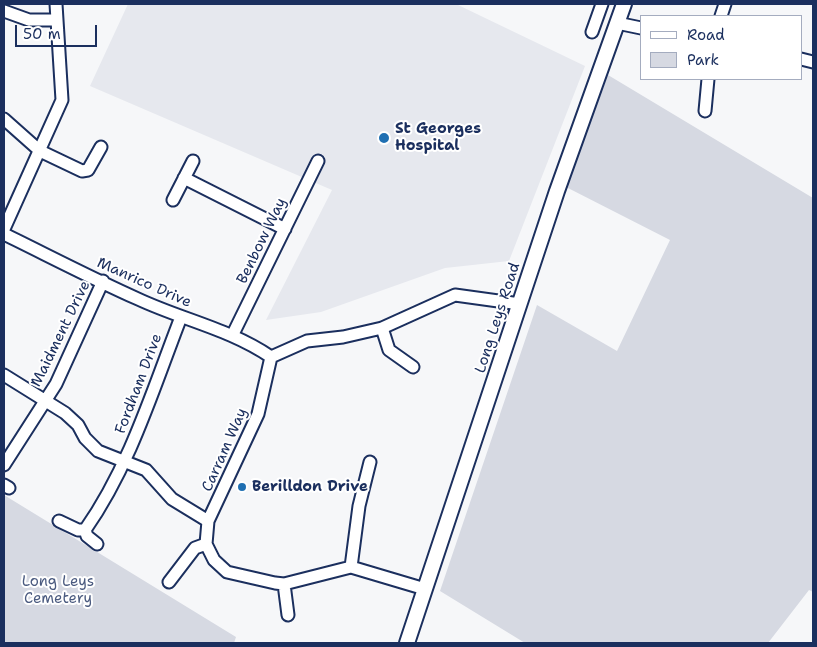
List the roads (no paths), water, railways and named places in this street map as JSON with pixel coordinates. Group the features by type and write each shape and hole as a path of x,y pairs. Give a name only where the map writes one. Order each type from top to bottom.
{"street":[{"path":"4,229 62,100 56,4"},
{"path":"592,32 602,4"},
{"name":"Long Leys Road","path":"407,643 520,304 624,4"},
{"path":"4,11 29,20 57,20"},
{"path":"617,23 640,28"},
{"path":"705,111 708,80"},
{"path":"4,119 40,151 82,171 88,170 101,147"},
{"path":"172,200 192,161"},
{"name":"Benbow Way","path":"234,334 318,161"},
{"path":"184,178 285,229"},
{"name":"Manrico Drive","path":"4,234 137,299 181,317 234,334 272,357"},
{"name":"Maidment Drive","path":"4,466 65,365 103,281"},
{"path":"272,357 307,341 343,337 382,328 455,295 520,304"},
{"name":"Fordham Drive","path":"85,530 105,502 125,461 181,317"},
{"path":"382,328 389,350 414,367"},
{"name":"Carram Way","path":"206,544 208,521 258,414 272,357"},
{"path":"4,375 65,413 78,425 85,438 98,451 146,470 172,499 208,521"},
{"path":"351,567 359,506 370,462"},
{"path":"59,521 78,530 85,530 87,536 97,544"},
{"path":"169,582 195,548 206,544 214,560 228,572 284,584 351,567 425,590"},
{"path":"284,584 288,615"}],"place":[{"name":"St Georges Hospital","path":"384,138"},
{"name":"Berilldon Drive","path":"242,487"}],"park label":[{"name":"Long Leys Cemetery","path":"58,590"}]}
